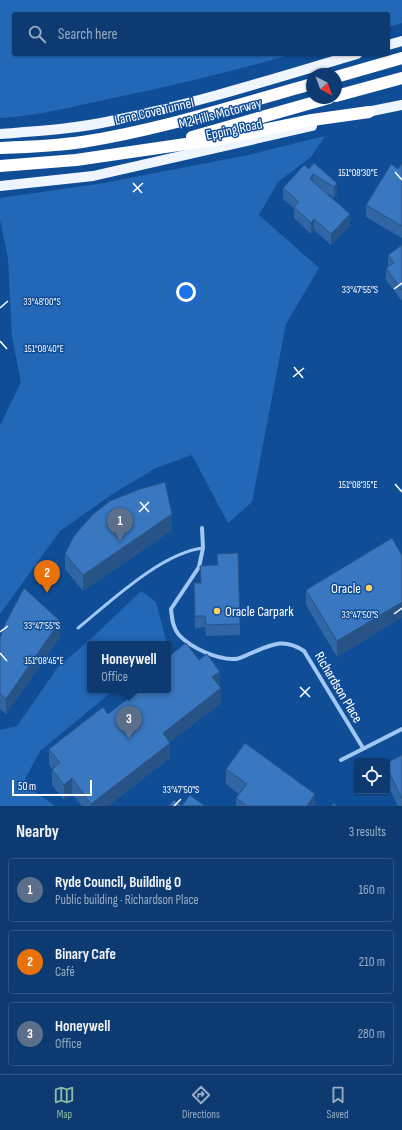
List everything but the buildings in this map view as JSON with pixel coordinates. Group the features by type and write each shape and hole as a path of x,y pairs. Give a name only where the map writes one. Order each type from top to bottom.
{"highway":[{"path":"342,76 402,58"},
{"path":"371,68 402,62"},
{"path":"342,94 402,78"},
{"name":"Lane Cove Tunnel","path":"2,148 81,142 123,135 211,113 306,86"},
{"name":"M2 Hills Motorway","path":"117,154 214,131 308,104"},
{"path":"3,166 47,163 220,139 312,120 369,112"}],"main road":[{"path":"390,44 402,41"},
{"path":"5,133 79,127 144,114 350,56"},
{"name":"Epping Road","path":"0,186 93,176 402,105"}],"street":[{"name":"Richardson Place","path":"202,528 203,548 200,567 171,609 172,623 180,636 212,657 236,660 268,646 280,643 293,643 304,651 363,748"},
{"path":"341,760 402,729"}],"lane":[{"path":"78,628 121,592 156,567 190,550 203,548"}],"shaded area":[{"path":"0,0 402,0 402,23 390,26 390,12 12,12 12,56 286,56 226,72 71,107 43,113 0,118"},
{"path":"325,136 311,157 278,182 259,215 319,268 286,324 252,502 228,523 192,455 156,468 114,493 60,531 0,614 0,426 21,382 12,337 8,258 0,220 0,198 104,183 248,155"},
{"path":"141,591 156,602 166,641 88,641"},
{"path":"87,642 87,693 110,693 40,751 23,783 55,806 0,806 0,730 17,726 58,667"}],"place":[{"name":"Ryde Council, Building 0","path":"120,541"},
{"name":"Oracle","path":"369,588"},
{"name":"Binary Cafe","path":"47,593"},
{"name":"Oracle Carpark","path":"217,611"},
{"name":"Honeywell","path":"129,739"}]}
